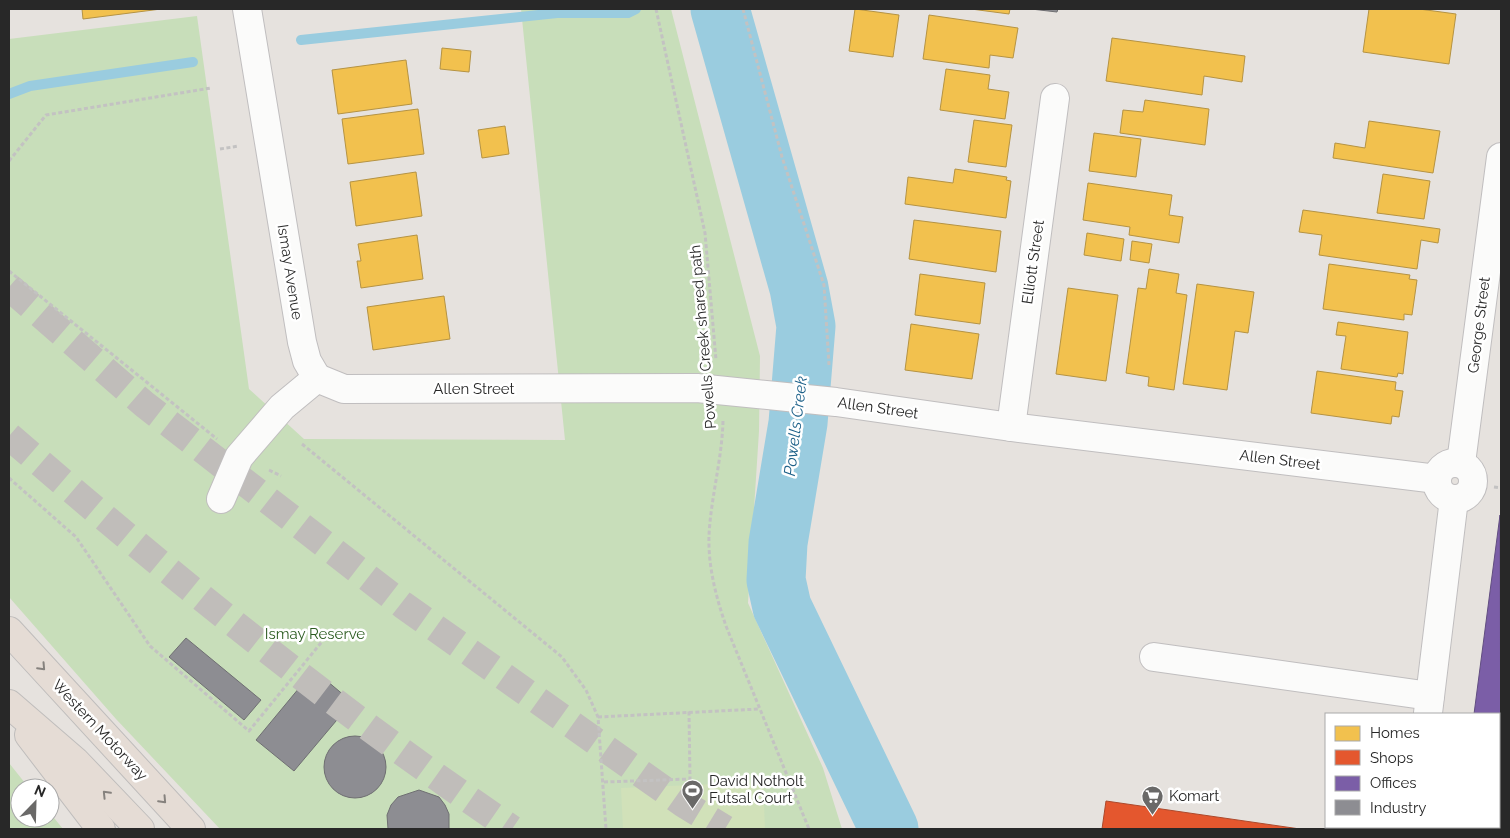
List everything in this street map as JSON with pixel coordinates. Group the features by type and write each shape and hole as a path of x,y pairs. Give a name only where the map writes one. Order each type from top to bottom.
{"highway":[{"name":"Western Motorway","path":"9,631 191,829"},
{"path":"9,706 58,776 101,829"},
{"path":"9,706 75,761 140,829"}],"street":[{"name":"Ismay Avenue","path":"247,9 302,342 307,360 317,378"},
{"name":"Elliott Street","path":"1011,427 1055,98"},
{"name":"George Street","path":"1446,489 1443,467 1448,464 1461,464 1501,157"},
{"name":"Allen Street","path":"317,378 344,388 700,389 773,395 836,402 1446,489"},
{"path":"221,499 239,457 282,407 317,378"},
{"path":"1154,657 1429,705 1446,489"}],"path":[{"name":"Powells Creek shared path","path":"656,9 705,233 716,358 700,389 724,415 723,446 709,535 711,567 716,595 726,626 809,829"},
{"path":"743,9 782,157 824,285 829,365"},
{"path":"9,161 46,115 211,88"},
{"path":"9,271 239,457 281,476"},
{"path":"302,444 562,657 586,690 598,717 606,829"},
{"path":"9,478 76,537 150,646 249,731 329,633"},
{"path":"1494,487 1501,488"},
{"path":"598,717 759,709"},
{"path":"604,782 690,779 689,711"}],"green space":[{"name":"Ismay Reserve","path":"521,9 671,9 760,356 759,431 748,603 823,768 842,829 220,829 116,719 9,597 9,39 197,16 249,389 304,439 565,440"},
{"path":"9,763 21,778 10,778 10,828 60,828 60,825 63,829 9,829"},
{"name":"David Notholt Futsal Court","path":"763,782 765,829 623,829 621,788"}],"building: Homes":[{"path":"82,9 161,9 83,19"},
{"path":"855,9 899,15 893,57 849,51"},
{"path":"971,9 1010,9 1009,14"},
{"path":"1369,9 1419,9 1456,14 1449,64 1363,52"},
{"path":"929,15 1018,28 1013,58 990,55 989,68 923,59"},
{"path":"1112,38 1245,56 1242,82 1204,76 1202,95 1106,81"},
{"path":"442,48 471,51 469,72 440,69"},
{"path":"406,60 412,104 338,114 332,70"},
{"path":"946,69 990,75 988,89 1009,92 1005,119 940,110"},
{"path":"1145,100 1209,109 1205,145 1120,133 1123,110 1143,112"},
{"path":"418,109 424,154 348,164 342,119"},
{"path":"974,120 1012,125 1006,167 968,162"},
{"path":"1369,121 1440,131 1433,173 1333,158 1335,143 1365,148"},
{"path":"505,126 509,154 482,158 478,130"},
{"path":"1094,133 1141,139 1136,177 1089,171"},
{"path":"955,169 1007,177 1006,180 1011,181 1006,218 905,204 908,177 953,183"},
{"path":"416,172 422,216 356,226 350,182"},
{"path":"1383,174 1430,181 1424,219 1377,213"},
{"path":"1088,183 1172,195 1169,215 1183,217 1179,243 1129,235 1130,227 1083,220"},
{"path":"1303,210 1440,229 1438,243 1421,240 1417,269 1319,255 1322,235 1299,232"},
{"path":"914,220 1001,231 996,272 909,259"},
{"path":"1087,233 1124,239 1121,261 1084,255"},
{"path":"417,235 423,279 361,288 357,261 361,261 358,244"},
{"path":"1132,241 1152,244 1149,263 1130,260"},
{"path":"1329,264 1410,275 1409,279 1417,280 1412,315 1404,314 1404,320 1323,309"},
{"path":"1149,269 1179,274 1176,293 1187,295 1174,390 1148,386 1149,377 1126,373 1138,288 1146,289"},
{"path":"920,274 985,283 980,324 915,315"},
{"path":"1197,284 1254,292 1248,333 1235,331 1227,390 1183,384"},
{"path":"1068,288 1118,295 1106,381 1056,374"},
{"path":"444,296 450,339 373,350 367,307"},
{"path":"1338,322 1408,332 1403,374 1398,373 1397,377 1341,369 1346,336 1336,335"},
{"path":"911,324 979,334 972,379 905,370"},
{"path":"1317,371 1396,382 1395,390 1403,391 1399,417 1392,416 1391,424 1311,413"}],"building: Shops":[{"name":"Komart","path":"1106,801 1300,829 1102,829"}],"building: Offices":[{"path":"1500,515 1501,829 1459,829 1500,828 1500,713 1474,713"}],"building: Industry":[{"path":"1031,9 1058,9 1057,12"},
{"path":"186,638 261,700 244,720 169,657"},
{"path":"314,670 352,702 294,771 256,740"},
{"path":"349,736 361,736 377,745 384,755 386,767 384,779 377,789 361,798 349,798 338,793 329,784 324,773 324,761 329,750 338,741"},
{"path":"419,790 439,797 449,814 449,829 388,829 387,815 391,805 398,797"}],"waterway":[{"path":"301,40 557,13 628,13 636,9"},
{"name":"Powells Creek","path":"720,9 799,288 806,326 798,423 778,543 776,580 782,607 889,829"},
{"path":"9,94 30,86 193,62"}],"tunnel":[{"path":"9,287 144,404 403,605 684,804 725,829"},
{"path":"9,436 192,590 255,640 382,737 512,829"}],"place":[{"name":"David Notholt Futsal Court","path":"693,809"},
{"name":"Komart","path":"1153,815"}]}
